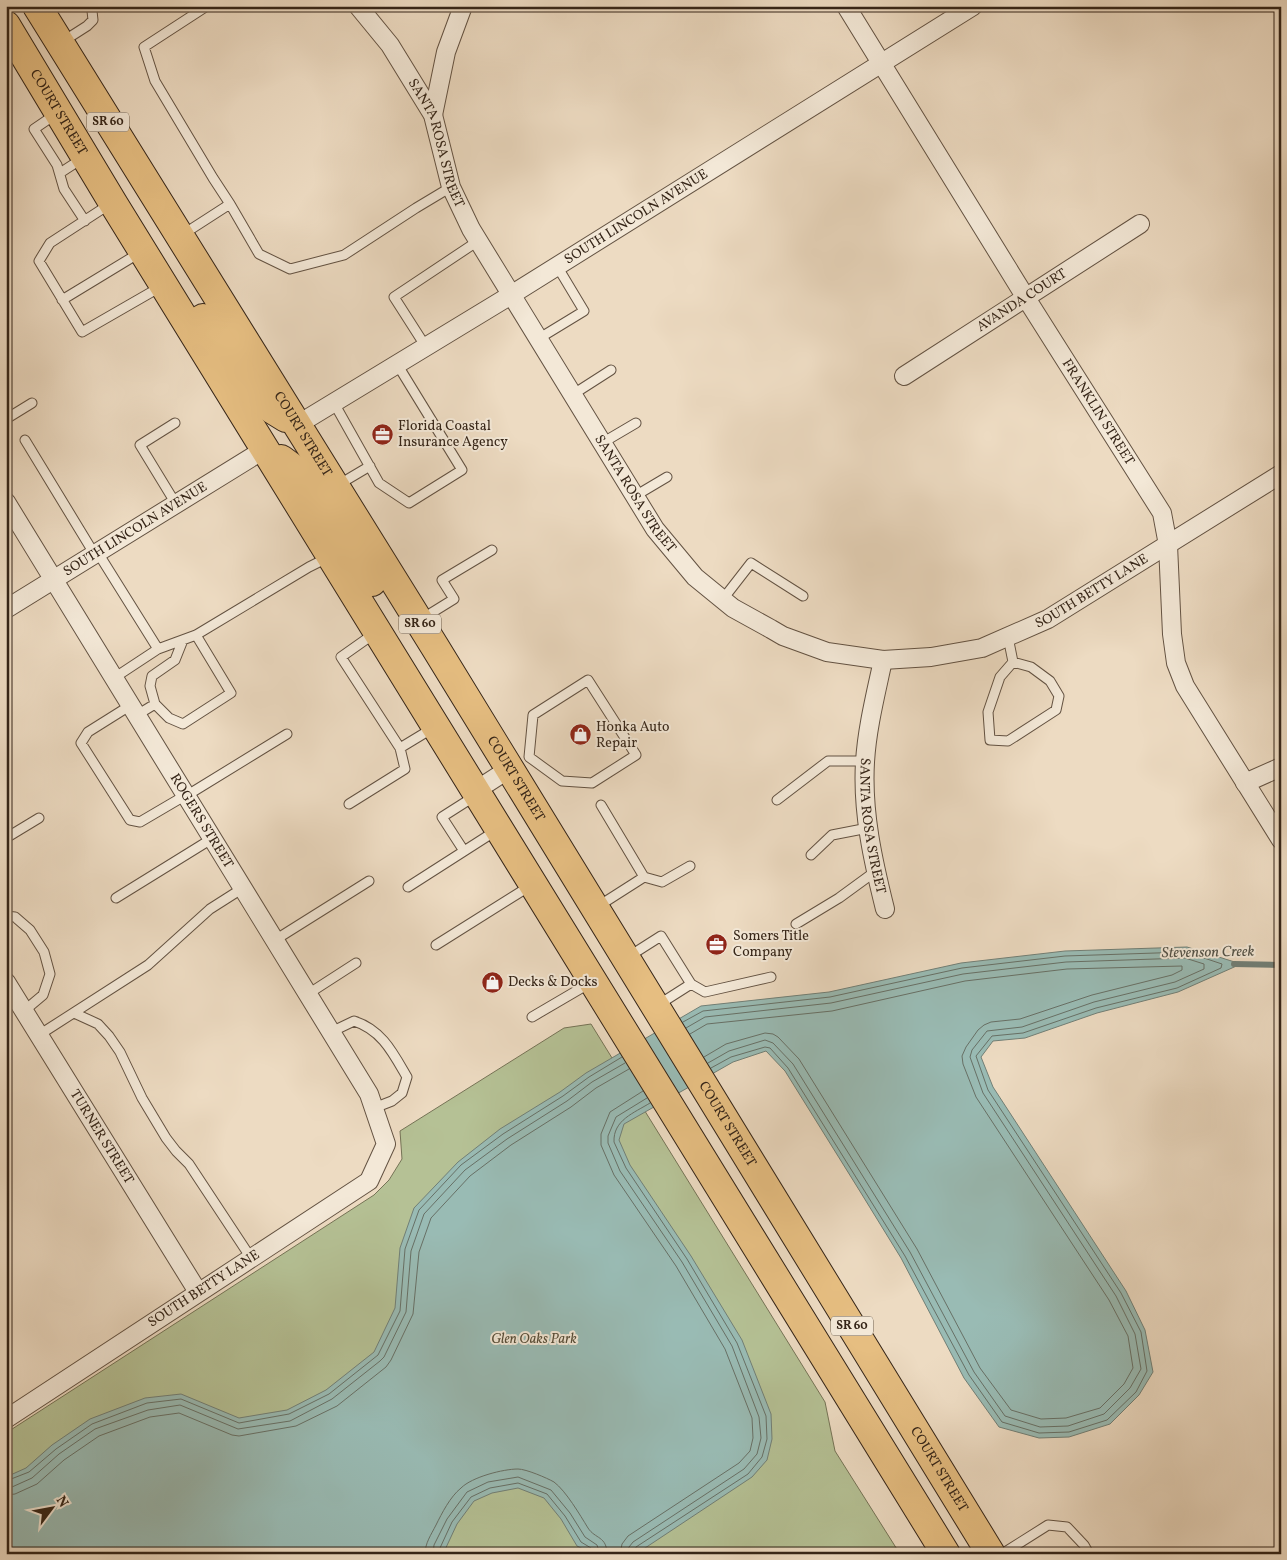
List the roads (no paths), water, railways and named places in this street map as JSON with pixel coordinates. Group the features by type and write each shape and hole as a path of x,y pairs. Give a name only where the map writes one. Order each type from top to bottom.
{"main road":[{"name":"COURT STREET","path":"37,6 435,647 519,763 595,908 991,1554"},
{"name":"COURT STREET","path":"6,25 152,267 946,1554"},
{"path":"6,50 36,74"},
{"path":"152,267 186,294 231,356 254,394 273,410 297,425"},
{"path":"265,449 300,473 313,488 379,592 435,647"}],"street":[{"name":"SANTA ROSA STREET","path":"358,6 390,45 433,115 451,187 471,229 655,529 695,577 733,608 783,636 827,652 883,660 872,710 865,761 866,814 876,871 886,909"},
{"path":"433,115 446,52 463,6"},
{"name":"FRANKLIN STREET","path":"846,6 1026,298 1162,512 1168,545 1172,634 1176,662 1185,686 1281,840"},
{"name":"SOUTH LINCOLN AVENUE","path":"297,425 511,295 973,6"},
{"name":"AVANDA COURT","path":"904,376 1140,224"},
{"name":"SOUTH LINCOLN AVENUE","path":"6,609 265,449"},
{"name":"SOUTH BETTY LANE","path":"883,660 931,657 982,648 1048,619 1281,474"},
{"name":"ROGERS STREET","path":"6,502 12,523 54,580 369,1094 386,1144"},
{"path":"476,793 519,763"},
{"path":"1245,783 1281,767"},
{"name":"TURNER STREET","path":"6,982 198,1292"},
{"name":"SOUTH BETTY LANE","path":"6,1419 369,1182 386,1144"}],"lane":[{"path":"60,43 87,26 92,20 92,11 89,6"},
{"path":"207,6 144,47 155,81 259,254 290,268 344,255 451,187"},
{"path":"58,112 34,129 57,165 64,189 85,221"},
{"path":"60,172 85,157"},
{"path":"113,203 50,243 39,261 82,332 152,267"},
{"path":"179,237 230,204"},
{"path":"426,347 394,297 478,241"},
{"path":"538,339 584,311 557,266"},
{"path":"62,300 152,267"},
{"path":"334,403 380,483 409,503 462,470 397,364"},
{"path":"572,395 611,370"},
{"path":"6,419 32,403"},
{"path":"175,423 140,445 176,504"},
{"path":"602,443 636,423"},
{"path":"25,440 158,649"},
{"path":"336,487 370,466"},
{"path":"635,496 667,477"},
{"path":"418,620 454,599 442,580 492,550"},
{"path":"114,678 158,649 196,636 330,556"},
{"path":"722,600 751,563 803,596"},
{"path":"349,804 405,769 400,748 341,657 377,631"},
{"path":"183,640 175,660 152,676 150,686 155,704 169,718 183,724 231,693 196,636"},
{"path":"1008,637 1013,662"},
{"path":"1013,662 1031,667 1050,681 1059,696 1056,710 1008,741 990,740 988,712 1000,677 1013,662"},
{"path":"588,680 636,755 592,783 562,781 519,763 533,714 588,680"},
{"path":"155,704 134,710 88,732 81,743 130,820 140,822 287,734"},
{"path":"400,748 436,726"},
{"path":"777,800 828,762 865,761"},
{"path":"464,851 442,817 476,793"},
{"path":"601,805 644,877 662,882 690,866"},
{"path":"6,838 39,818"},
{"path":"811,855 832,835 868,828"},
{"path":"408,887 498,829"},
{"path":"116,898 212,838"},
{"path":"796,924 839,898 876,871"},
{"path":"595,908 644,877"},
{"path":"275,940 369,881"},
{"path":"436,945 533,885"},
{"path":"39,1035 148,965 210,909 242,888"},
{"path":"6,916 15,917 30,930 44,952 50,974 43,995 24,1011"},
{"path":"626,958 661,936 692,984 705,992 771,977"},
{"path":"308,994 356,963"},
{"path":"532,1017 592,981"},
{"path":"658,1010 692,984"},
{"path":"74,1013 98,1024 110,1036 120,1052 142,1098 166,1138 197,1176 251,1258"},
{"path":"331,1032 354,1021 365,1024 387,1044 407,1077 402,1093 392,1101 374,1108"},
{"path":"1002,1554 1048,1526 1067,1527 1089,1554"}],"water":[{"name":"Glen Oaks Park","path":"1187,947 1241,964 1178,992 1097,1013 1025,1038 993,1041 981,1057 993,1087 1126,1291 1145,1330 1153,1372 1139,1395 1110,1424 1069,1437 1039,1438 999,1427 964,1378 901,1258 861,1193 785,1071 766,1051 733,1062 624,1124 619,1140 630,1165 691,1256 742,1340 771,1414 772,1439 767,1460 752,1477 639,1552 593,1554 577,1546 561,1519 544,1498 518,1488 492,1493 474,1501 457,1524 443,1554 6,1554 6,1477 26,1468 52,1445 90,1419 145,1398 181,1394 239,1418 287,1410 326,1390 374,1352 395,1308 400,1248 414,1208 458,1162 500,1129 560,1092 586,1073 701,1006 829,992 961,963 1065,951"}],"waterway":[{"name":"Stevenson Creek","path":"1234,964 1281,965"}],"place":[{"name":"Florida Coastal Insurance Agency","path":"382,434"},
{"name":"Honka Auto Repair","path":"580,735"},
{"name":"Somers Title Company","path":"717,944"},
{"name":"Decks & Docks","path":"492,982"}]}
